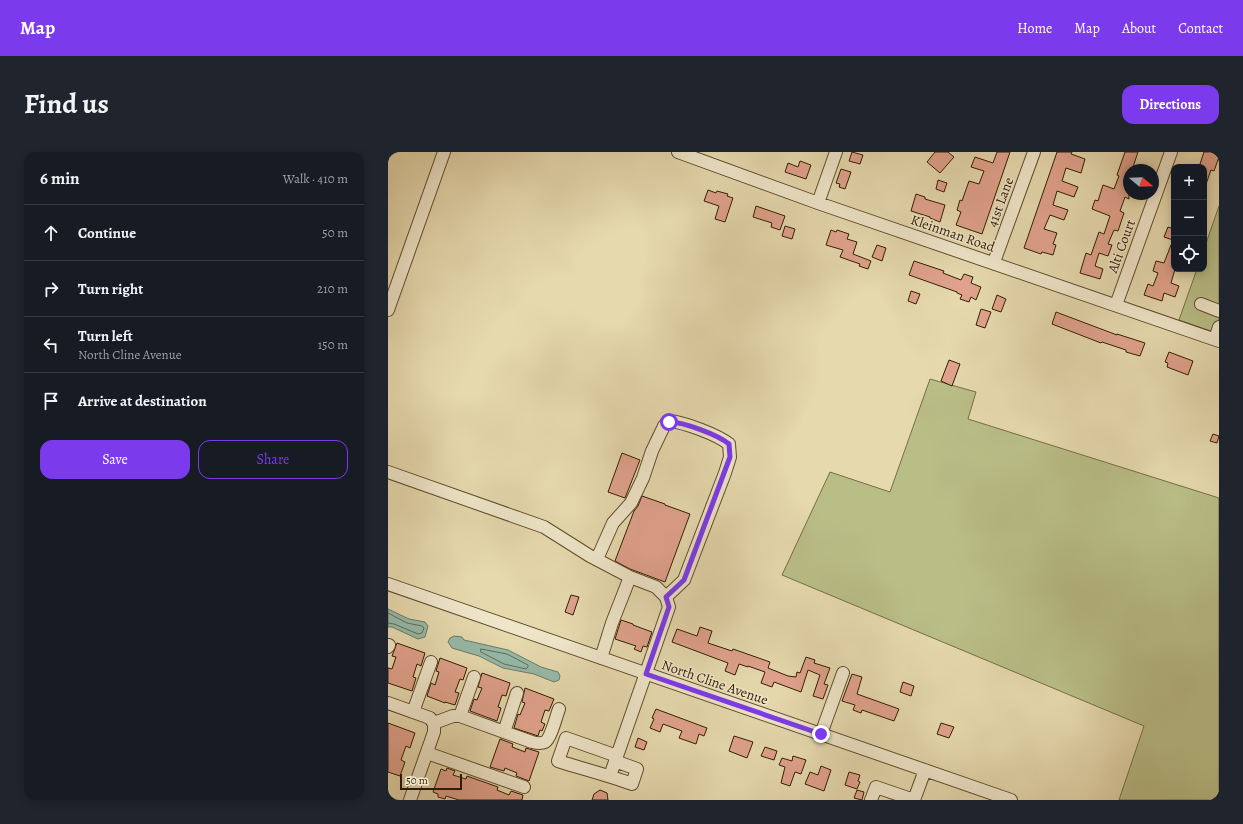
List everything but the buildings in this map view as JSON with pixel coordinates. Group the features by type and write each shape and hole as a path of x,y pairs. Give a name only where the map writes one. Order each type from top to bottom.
{"street":[{"path":"388,310 444,152"},
{"name":"Kleinman Road","path":"678,152 704,156 818,203 994,262 1217,340"},
{"path":"818,203 836,152"},
{"name":"41st Lane","path":"994,262 1034,152"},
{"name":"Alti Court","path":"1116,305 1171,152"},
{"path":"1201,304 1219,311"},
{"path":"1217,340 1219,327"},
{"path":"597,559 613,523 631,502 643,478 652,451 664,426 669,422 678,422 723,439 729,444 730,457 725,473 684,580 666,597"},
{"path":"388,472 544,527 630,578 656,587 666,597 669,607 610,776"},
{"path":"601,658 612,623 630,578"},
{"name":"North Cline Avenue","path":"388,584 1010,800"},
{"path":"413,712 431,662"},
{"path":"821,734 843,673"},
{"path":"460,716 474,677"},
{"path":"504,732 518,693"},
{"path":"388,704 430,718 434,723 434,732 415,799"},
{"path":"434,723 453,716 460,716 532,742 543,743 548,738 559,709"},
{"path":"566,738 637,769 632,784 610,776 558,761 566,738"},
{"path":"427,753 524,787"},
{"path":"871,800 876,787 914,800 925,770"}],"green space":[{"path":"1219,206 1219,334 1179,320 1196,272 1207,272 1207,240"},
{"path":"930,379 976,392 968,419 1219,498 1219,800 1119,800 1144,726 782,575 830,472 890,492"}],"water":[{"path":"388,609 409,619 425,622 428,626 425,637 418,639 392,627 388,627"},
{"path":"454,636 462,637 464,640 508,650 541,667 558,672 560,676 559,680 554,682 534,674 503,668 479,656 452,648 448,642 450,638"}],"route":[{"path":"669,422 678,422 723,439 729,444 730,457 684,580 666,597 669,607 646,674 821,734"}]}
